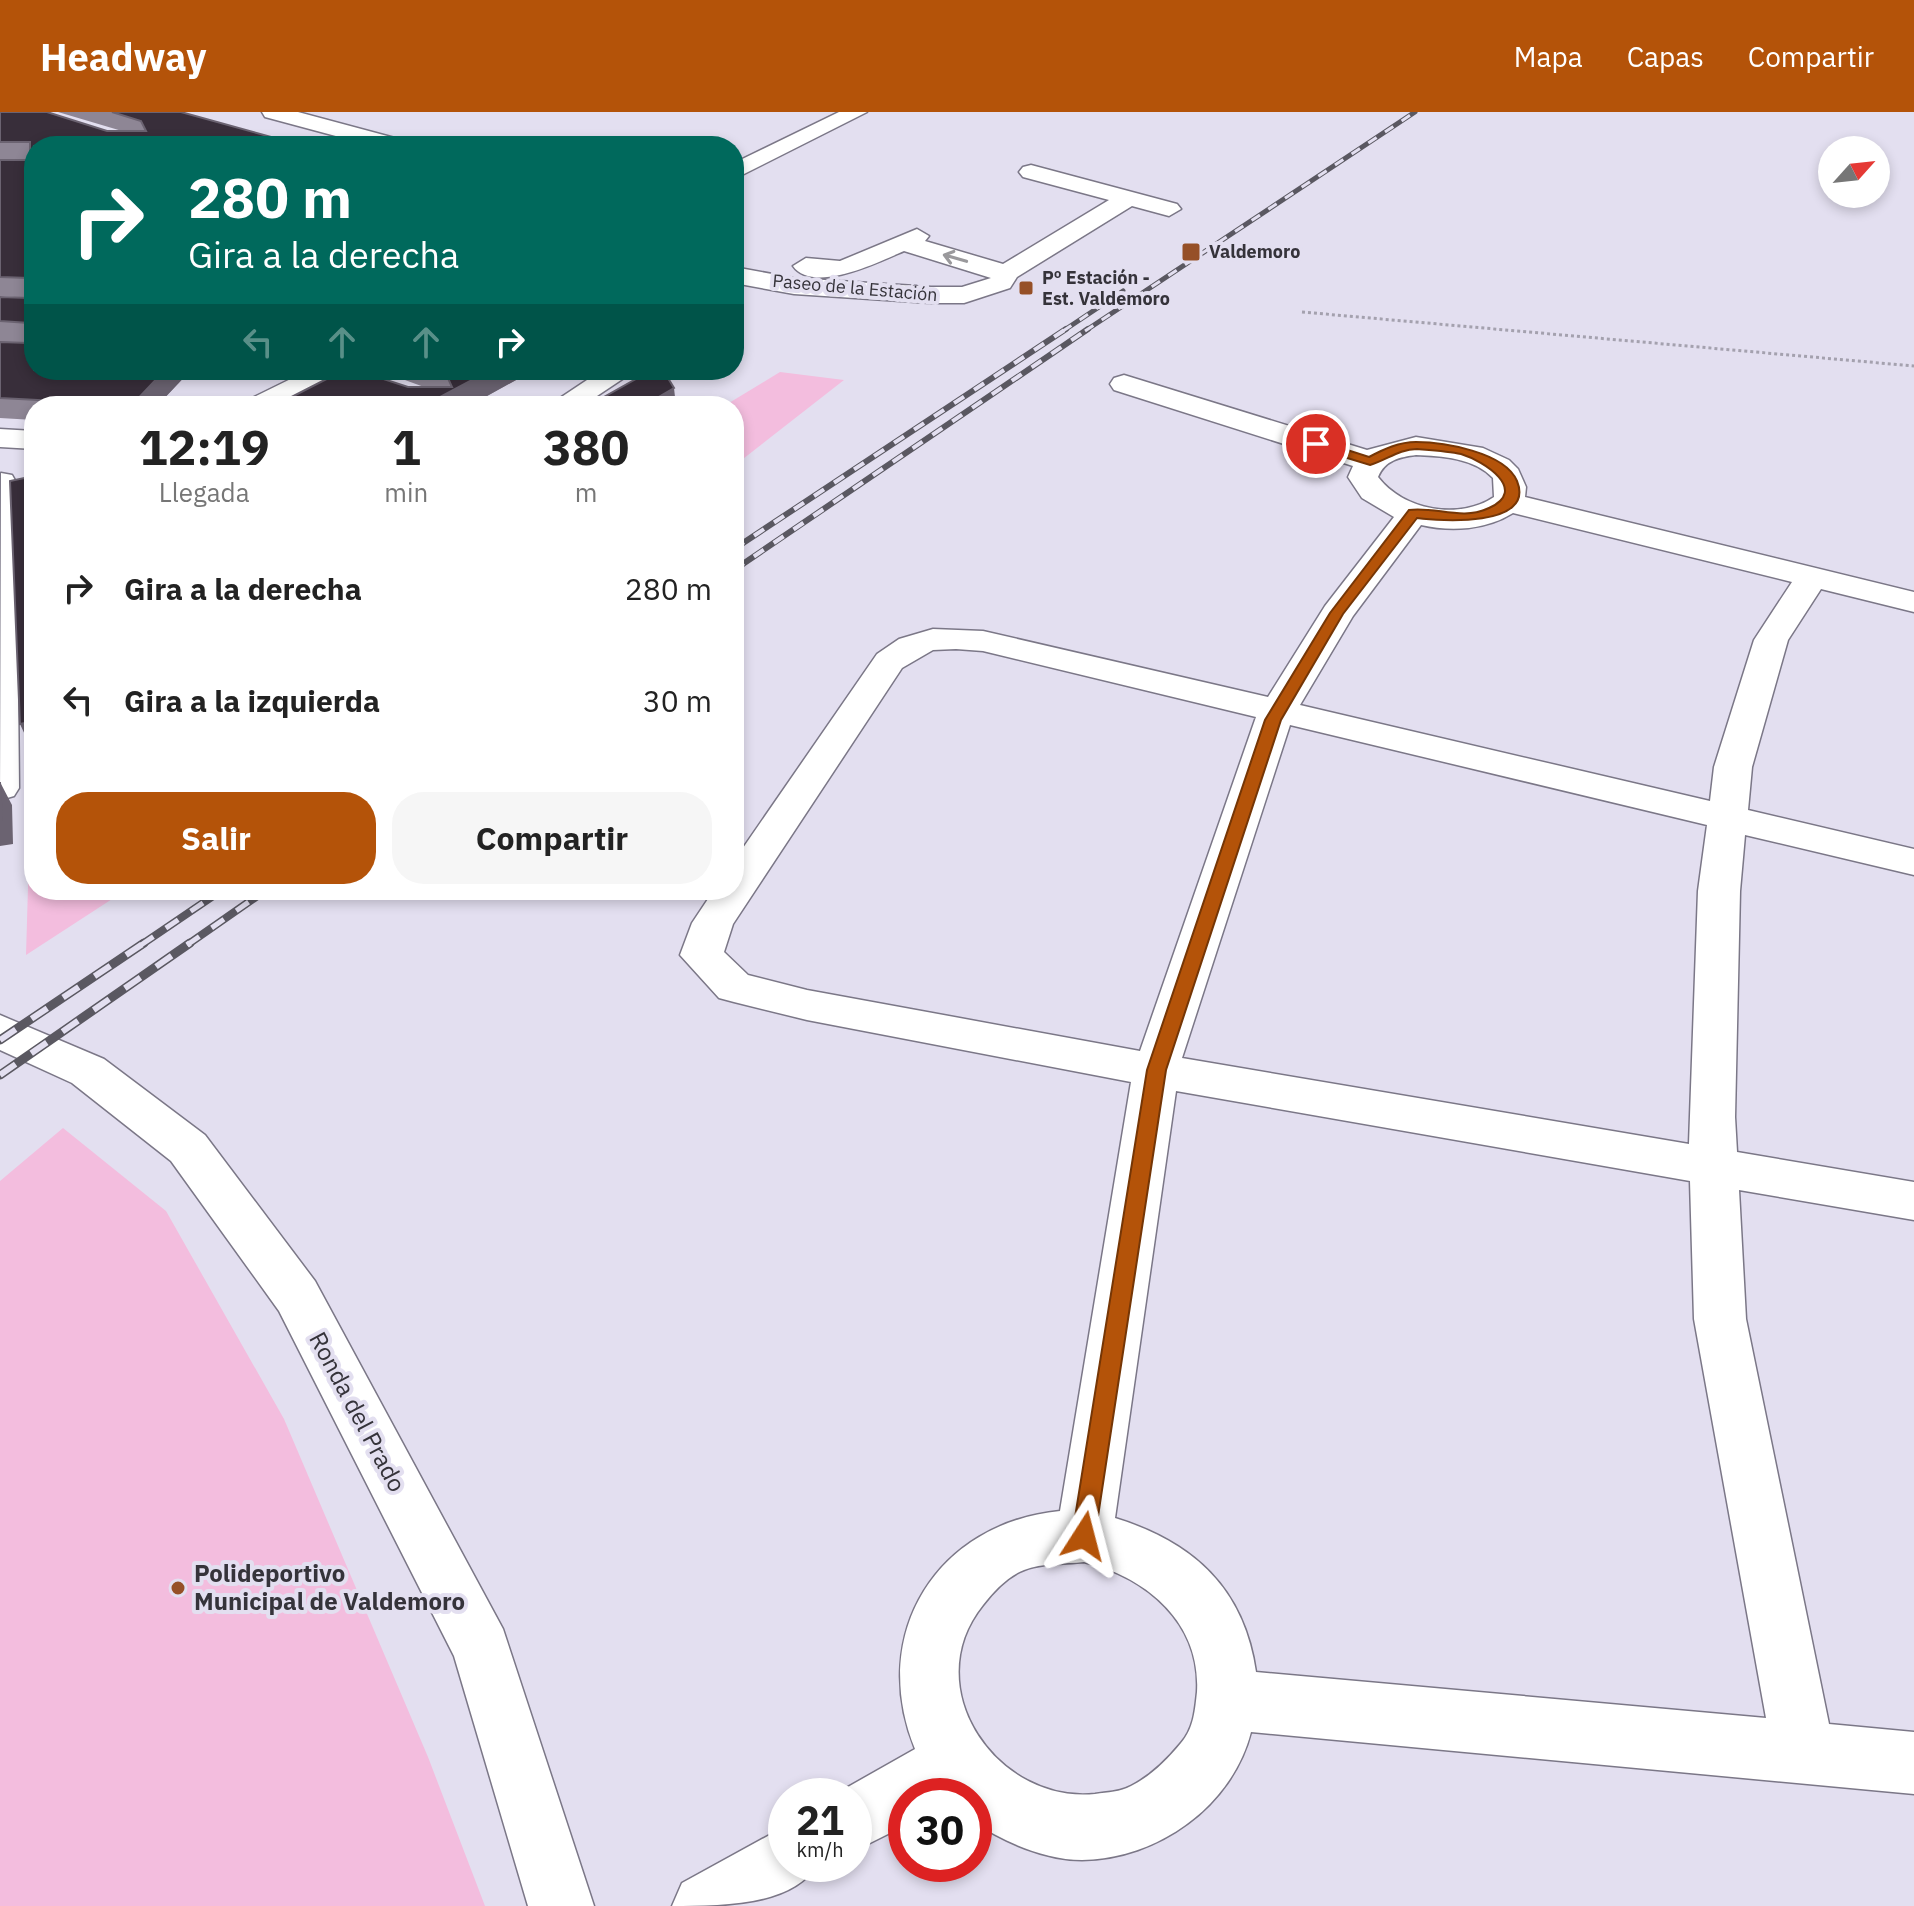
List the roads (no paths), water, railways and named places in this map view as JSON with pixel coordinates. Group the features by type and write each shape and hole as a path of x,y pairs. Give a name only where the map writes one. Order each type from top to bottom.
{"street":[{"path":"273,112 361,136"},
{"path":"744,167 856,112"},
{"path":"1031,172 1169,209"},
{"path":"1006,273 1128,199"},
{"name":"Paseo de la Estación","path":"744,277 875,293 954,296 1001,283 1006,273 911,239 843,269 826,270 764,255"},
{"path":"744,297 769,282"},
{"path":"283,396 322,380"},
{"path":"579,396 605,380"},
{"path":"1124,384 1370,461"},
{"path":"0,438 24,439"},
{"path":"1416,446 1464,451 1501,469 1510,480 1512,492 1507,502 1493,512 1473,517 1449,518 1413,513 1381,500 1368,489 1363,477 1370,461 1394,449 1416,446"},
{"path":"0,788 12,619 0,482 24,478"},
{"path":"1507,502 1914,602"},
{"path":"1084,1536 1156,1070 1240,814 1278,711 1337,613 1413,513"},
{"path":"1803,1752 1720,1319 1712,1117 1719,891 1733,767 1771,640 1812,577"},
{"path":"744,877 889,661 910,644 941,637 983,641 1914,862"},
{"path":"728,900 713,923 701,955 734,987 793,1002 1156,1070 1714,1169 1914,1201"},
{"name":"Ronda del Prado","path":"0,1031 88,1071 188,1148 297,1296 482,1649 561,1906"},
{"path":"1084,1536 1128,1546 1168,1569 1201,1603 1223,1648 1228,1700 1217,1746 1188,1788 1145,1817 1093,1829 1039,1821 990,1796 955,1761 933,1713 928,1666 939,1621 962,1583 997,1554 1038,1539 1084,1536"},
{"path":"1228,1700 1914,1763"},
{"path":"872,1809 955,1761"},
{"path":"705,1906 768,1869"}],"railway":[{"path":"1087,329 1415,112"},
{"path":"1066,329 1123,291"},
{"path":"744,542 1066,329"},
{"path":"744,563 1087,329"},
{"path":"141,945 207,900"},
{"path":"187,945 252,900"},
{"path":"0,1040 144,943"},
{"path":"0,1075 190,943"}],"place":[{"name":"Valdemoro","path":"1191,252"},
{"name":"Pº Estación - Est. Valdemoro","path":"1026,288"},
{"name":"Polideportivo Municipal de Valdemoro","path":"178,1588"}]}
